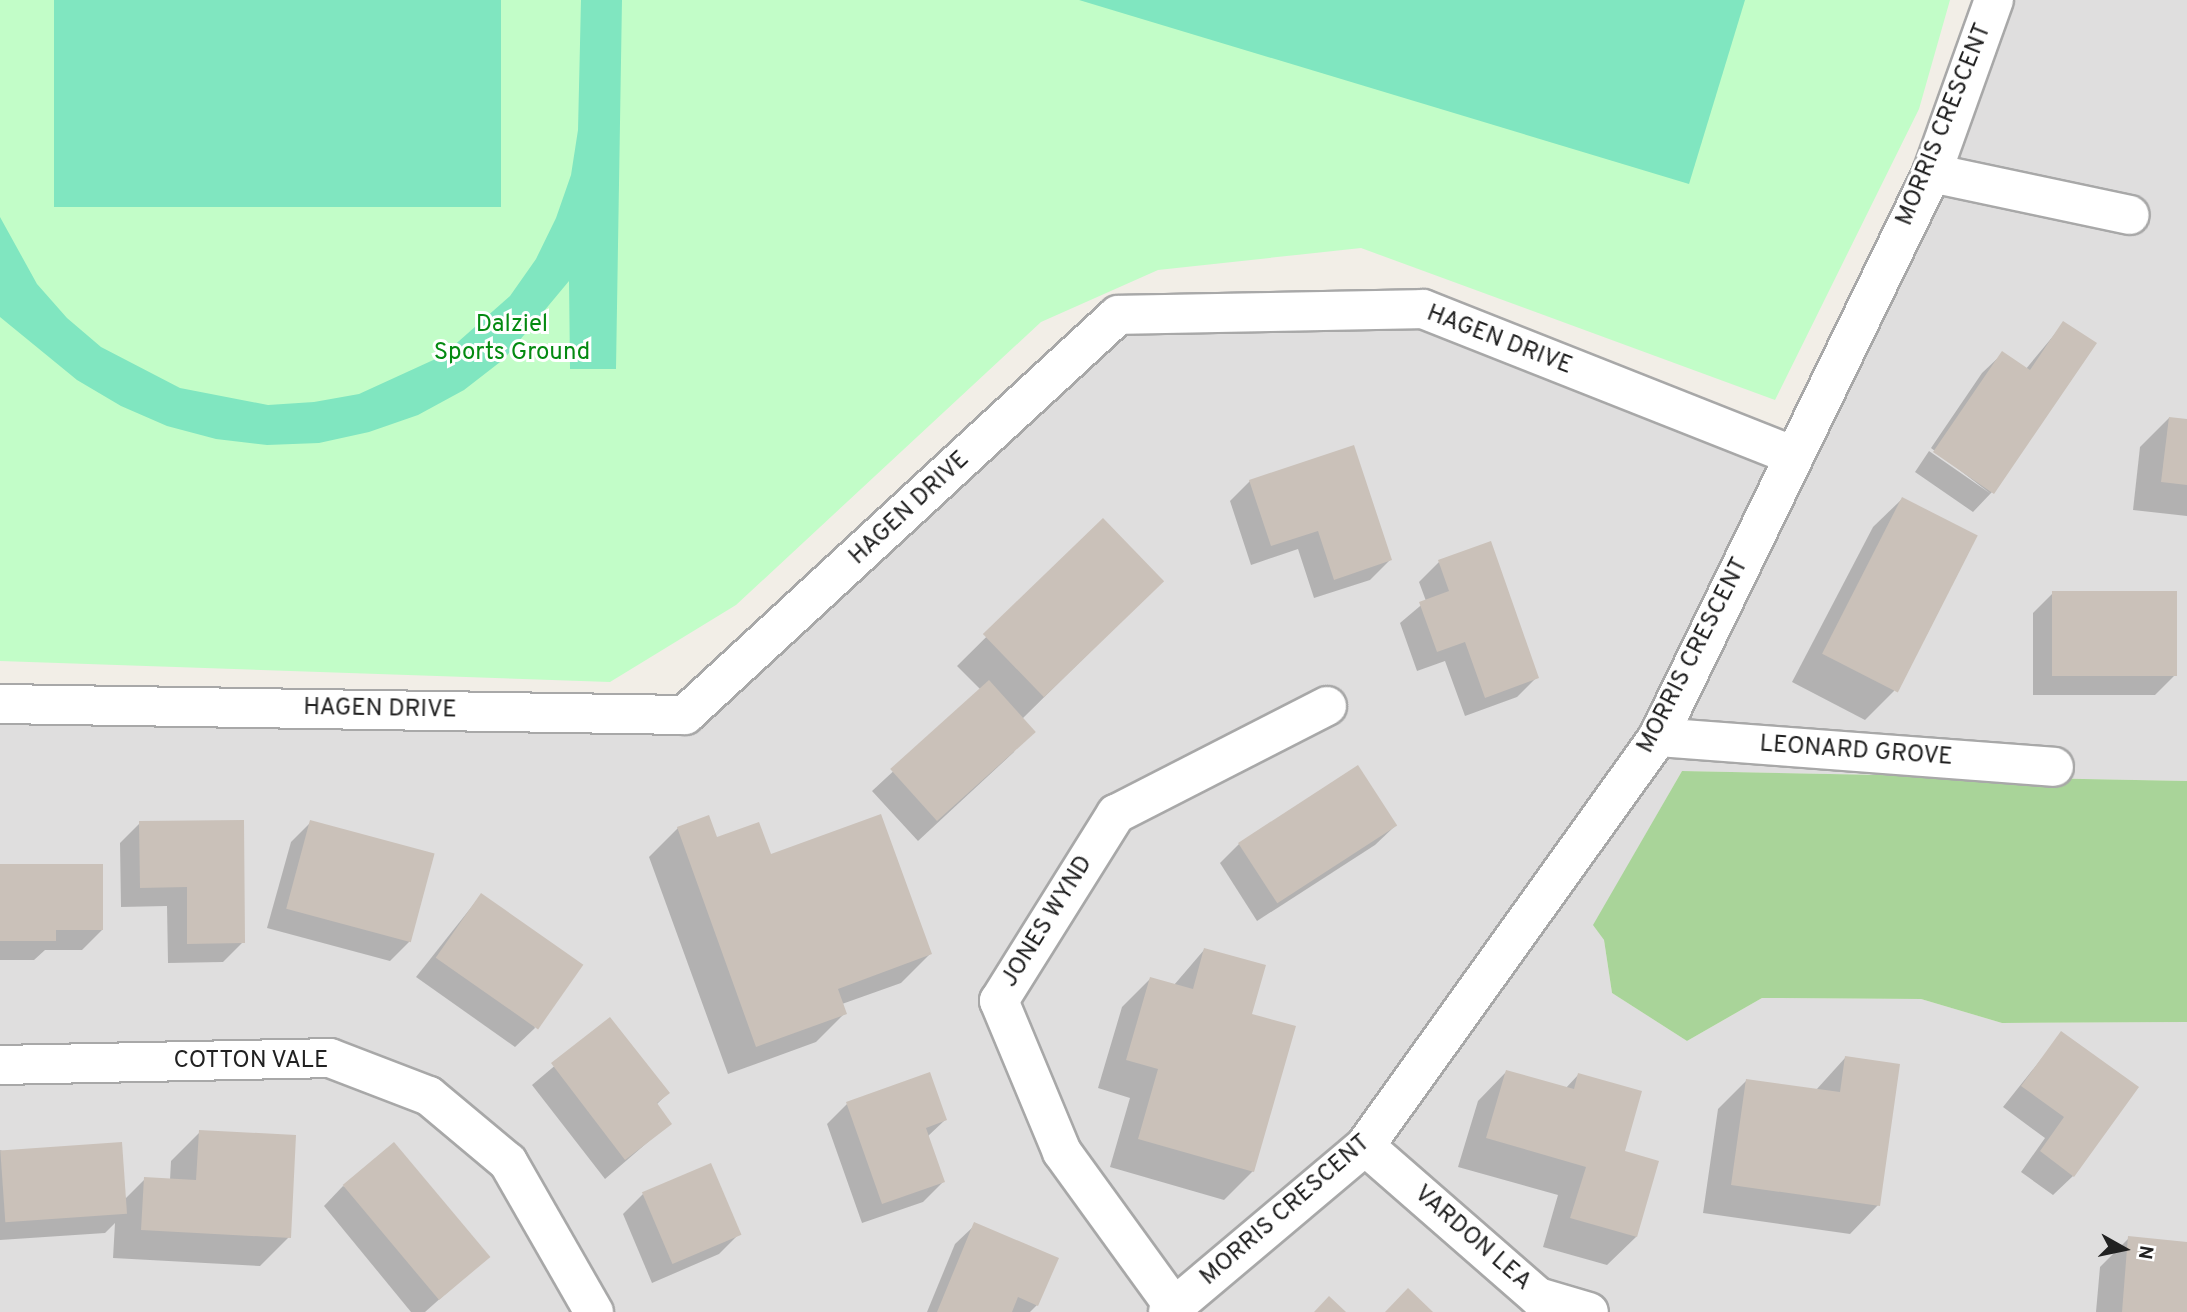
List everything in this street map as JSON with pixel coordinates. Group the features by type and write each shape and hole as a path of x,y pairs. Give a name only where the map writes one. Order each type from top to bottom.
{"street":[{"name":"MORRIS CRESCENT","path":"1171,1310 1365,1146 1658,737 1931,173 1994,0"},
{"path":"1931,173 2130,215"},
{"name":"HAGEN DRIVE","path":"0,704 685,715 1118,315 1423,309 1794,456"},
{"name":"JONES WYND","path":"1171,1310 1062,1152 999,1001 1116,814 1327,706"},
{"name":"LEONARD GROVE","path":"1658,737 2054,767"},
{"name":"COTTON VALE","path":"0,1065 330,1058 429,1096 508,1162 594,1312"},
{"name":"VARDON LEA","path":"1365,1146 1538,1297 1589,1312"}],"shaded area":[{"path":"1994,0 2187,0 2187,781 1682,771 1594,925 1604,940 1612,993 1687,1041 1762,998 1921,999 2002,1023 2187,1022 2187,1312 0,1312 0,711 685,714 1118,315 1423,309 1794,456"}],"green space":[{"name":"Dalziel Sports Ground","path":"0,0 1950,0 1919,109 1775,400 1361,248 1158,270 1041,322 736,605 610,682 0,661"},
{"path":"54,0 501,0 501,207 54,207"},
{"path":"581,0 622,0 616,369 570,369 569,281 504,359 464,390 418,415 369,432 319,443 267,445 216,439 167,426 121,406 77,380 0,317 0,217 37,284 67,318 101,347 180,388 268,405 314,402 359,394 442,356 510,296 536,259 556,218 571,175 578,130"},
{"path":"1079,0 1745,0 1689,184"},
{"path":"1682,771 2187,781 2187,1022 2002,1023 1921,999 1762,998 1687,1041 1612,993 1604,940 1593,925"}],"building":[{"path":"2063,321 2097,343 1994,494 1933,452 2002,351 2030,370"},
{"path":"2169,417 2187,419 2187,485 2161,482"},
{"path":"1354,445 1392,560 1334,580 1318,531 1271,546 1249,480"},
{"path":"1902,497 1978,536 1898,692 1822,654"},
{"path":"1103,518 1164,581 1044,697 983,634"},
{"path":"1491,541 1539,678 1485,698 1465,642 1437,652 1419,602 1449,591 1438,560"},
{"path":"2052,591 2177,591 2177,676 2052,676"},
{"path":"989,680 1036,732 937,821 890,769"},
{"path":"1358,765 1397,825 1277,903 1238,843"},
{"path":"881,814 932,954 838,989 847,1014 756,1047 677,827 709,815 717,837 759,822 771,854"},
{"path":"244,820 245,943 187,944 187,887 140,888 139,821"},
{"path":"310,820 435,853 411,942 286,909"},
{"path":"0,864 103,864 103,930 56,930 56,941 0,941"},
{"path":"481,893 583,965 538,1029 436,958"},
{"path":"1204,948 1266,965 1252,1014 1296,1026 1254,1172 1138,1139 1158,1069 1126,1060 1150,977 1193,989"},
{"path":"610,1017 670,1093 657,1103 672,1124 625,1160 551,1063"},
{"path":"2061,1031 2139,1087 2074,1177 2040,1151 2064,1117 2021,1086"},
{"path":"1845,1056 1900,1064 1880,1206 1731,1185 1746,1079 1840,1092"},
{"path":"1506,1070 1574,1089 1578,1073 1642,1091 1625,1151 1659,1161 1637,1237 1570,1218 1586,1167 1486,1138"},
{"path":"930,1072 947,1120 926,1128 945,1182 882,1204 846,1102"},
{"path":"199,1130 296,1135 291,1238 141,1230 144,1177 196,1180"},
{"path":"122,1142 127,1214 5,1222 0,1151"},
{"path":"394,1142 490,1257 439,1300 343,1185"},
{"path":"711,1163 741,1235 672,1264 642,1192"},
{"path":"974,1222 1059,1258 1038,1306 1018,1297 1012,1312 937,1312"},
{"path":"2128,1236 2187,1242 2187,1312 2122,1312"},
{"path":"1408,1288 1433,1312 1385,1312"},
{"path":"1329,1296 1346,1312 1314,1312"}]}
